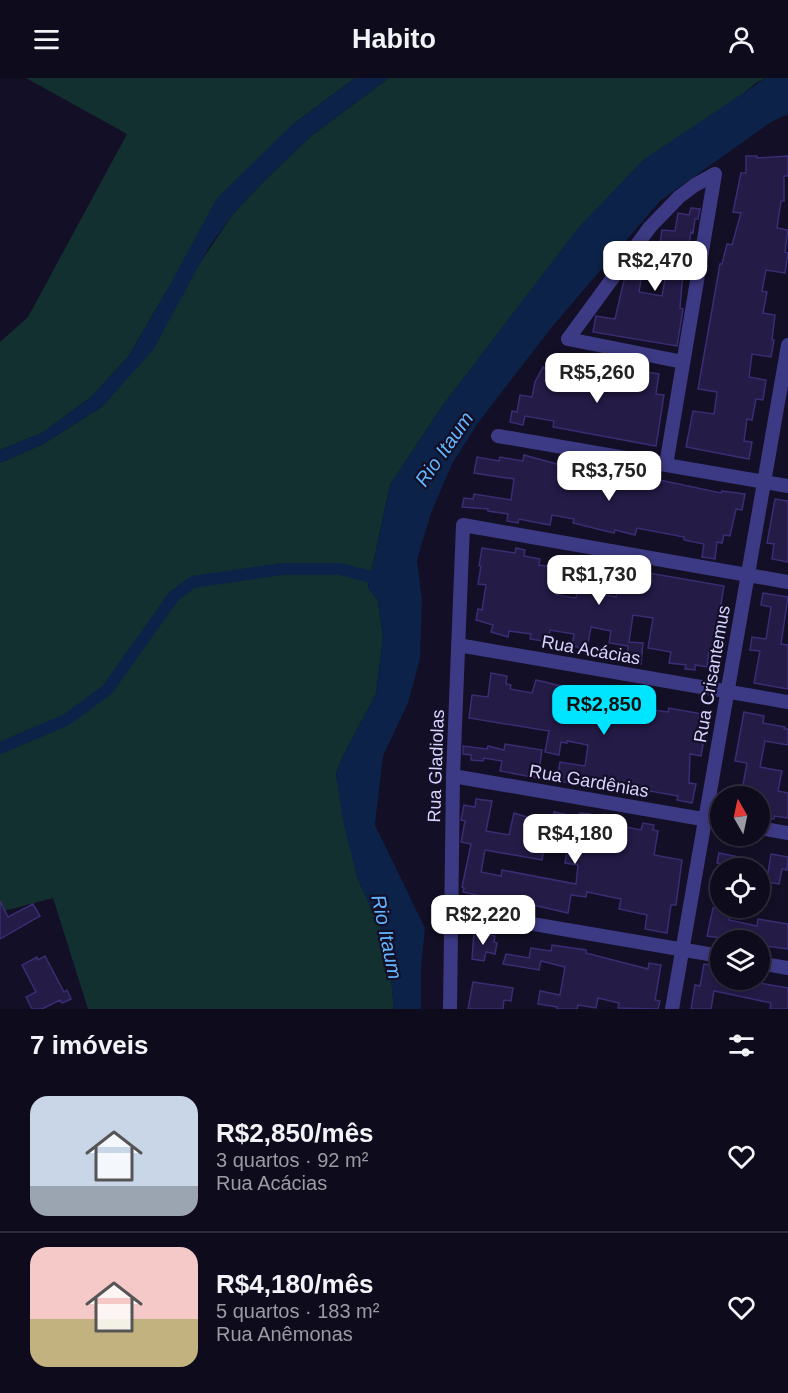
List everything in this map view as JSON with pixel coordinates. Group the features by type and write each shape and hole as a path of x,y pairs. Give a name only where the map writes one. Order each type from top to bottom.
{"street":[{"path":"666,465 715,174 678,197 650,227 568,339 683,362"},
{"name":"Rua Crisantemus","path":"672,1009 764,482 784,391 788,345"},
{"path":"498,436 788,486"},
{"name":"Rua Gladiolas","path":"450,1009 453,776 463,525 748,575"},
{"path":"748,575 788,582"},
{"name":"Rua Acácias","path":"458,645 788,702"},
{"name":"Rua Gardênias","path":"453,776 710,820"},
{"path":"770,830 788,833"},
{"path":"451,910 710,954"},
{"path":"770,965 788,968"}],"green space":[{"path":"26,78 355,78 292,125 166,292 128,357 91,397 42,433 0,450 0,342 28,317 127,134"},
{"path":"389,78 766,78 756,83 579,228 443,405 390,485 368,587 378,601 383,637 376,694 336,774 357,877 388,945 394,1009 88,1009 53,898 0,912 0,463 43,444 103,406 233,214 311,136"}],"water":[{"path":"355,78 389,78 311,136 233,214 209,247 153,350 103,406 43,444 0,463 0,450 42,433 91,397 128,357 217,198 292,125"},
{"name":"Rio Itaum","path":"766,78 788,78 788,114 771,122 660,201 551,328 478,423 452,464 431,513 417,560 422,600 420,659 408,703 383,756 375,825 425,928 421,968 421,1009 394,1009 388,945 357,877 343,821 336,774 376,694 383,637 378,601 368,588 390,485 443,405 578,228 643,160"}],"building":[{"path":"746,156 757,156 757,158 788,156 788,176 784,176 784,201 781,201 777,228 788,230 785,252 788,253 785,273 766,270 762,291 767,292 763,313 775,315 772,340 774,340 771,357 752,354 749,377 766,380 763,400 756,399 752,420 747,419 744,441 752,442 749,459 686,447 693,411 714,414 717,392 698,389 720,264 722,264 727,244 732,245 741,213 733,212 741,173 746,173"},
{"path":"691,208 700,209 698,219 695,219 693,233 691,232 682,284 680,308 683,309 677,346 593,332 596,316 615,319 625,276 641,280 639,292 662,296 666,274 647,270 651,249 659,250 662,230 675,231 678,213 689,215"},
{"path":"583,365 624,372 659,374 656,394 664,395 656,446 553,427 554,421 525,416 523,425 510,422 512,411 517,412 520,395 532,397 535,382 543,367 556,373 581,376"},
{"path":"524,455 568,467 569,464 583,467 582,474 604,479 605,473 650,481 650,478 721,493 722,491 745,494 742,510 736,509 730,536 724,535 722,543 717,542 715,559 702,557 704,544 684,540 684,537 637,528 635,535 615,530 614,533 573,523 574,519 552,515 550,525 519,519 518,523 507,521 508,514 488,511 488,509 462,507 464,498 473,499 474,494 511,500 514,479 474,473 477,457 499,461 500,457 523,461"},
{"path":"775,499 788,501 788,562 772,559 774,544 767,543"},
{"path":"482,548 515,553 516,548 525,550 524,556 540,559 539,565 561,568 563,557 601,565 595,593 616,597 621,568 724,586 713,650 709,649 707,667 695,665 695,670 685,669 686,665 669,663 671,652 648,648 653,618 633,615 629,642 643,643 641,664 626,663 628,646 609,643 611,631 591,627 587,649 572,646 574,634 550,630 548,642 530,639 531,634 509,631 508,637 491,632 493,625 476,620 478,609 482,610 486,585 478,584 481,566 479,566","holes":["561,569 560,576 579,580 576,598 557,595"]},
{"path":"763,593 788,597 781,644 788,645 788,689 754,683 760,651 750,650 752,637 766,639 771,607 761,605"},
{"path":"491,673 507,676 506,684 511,685 510,689 532,693 536,680 595,694 625,698 625,694 639,696 638,708 668,712 669,708 708,715 701,756 690,754 689,783 696,784 692,803 677,800 678,796 650,791 647,796 557,781 560,762 585,766 588,745 567,741 567,743 561,742 559,755 545,752 549,731 469,718 472,695 488,697"},
{"path":"744,712 764,716 763,723 788,729 788,745 765,741 760,767 782,771 778,791 788,793 788,818 774,816 774,819 770,818 770,786 743,786 747,763 735,761"},
{"path":"505,744 542,750 538,778 500,771 502,761 484,758 483,761 471,760 471,755 463,754 463,746 487,749 488,746 504,750"},
{"path":"476,799 492,801 486,831 509,835 514,813 527,817 528,827 547,831 542,860 485,850 481,872 501,876 502,870 576,884 578,865 565,863 569,839 550,835 554,812 577,817 580,813 590,814 590,823 621,828 621,826 641,830 643,823 654,825 653,830 658,831 654,855 682,860 676,905 671,905 667,933 645,929 647,915 619,909 621,899 587,892 586,897 571,895 568,913 494,896 493,900 482,898 482,896 463,892 462,887 471,844 461,842 465,821 461,820 464,805 475,807"},
{"path":"719,853 744,858 718,858"},
{"path":"771,854 788,857 787,870 782,869 779,884 770,883"},
{"path":"0,901 8,917 33,904 40,916 0,939"},
{"path":"711,918 730,918 729,920 757,926 758,919 788,924 788,949 770,947 770,930 710,930 710,936 707,936"},
{"path":"474,932 495,936 494,942 497,943 495,954 486,952 484,961 472,959"},
{"path":"552,945 586,950 586,953 648,969 649,963 661,965 655,1000 660,1001 658,1009 618,1008 619,1003 598,998 596,1008 578,1005 577,1009 557,1009 557,1007 538,1004 540,991 560,995 565,967 541,961 539,970 503,964 506,954 529,958 531,948 551,951"},
{"path":"45,956 64,992 67,990 71,999 62,1003 60,1000 42,1009 32,1009 26,997 36,992 22,965 37,957 38,960"},
{"path":"704,964 710,965 710,990 770,990 770,985 788,988 788,1009 770,1009 771,1003 714,991 711,1009 691,1009 695,985 700,986"},
{"path":"473,982 513,988 511,1001 504,1000 503,1009 468,1009"}],"waterway":[{"path":"0,748 66,720 107,690 174,596 193,582 282,569 340,569 371,577"}]}
